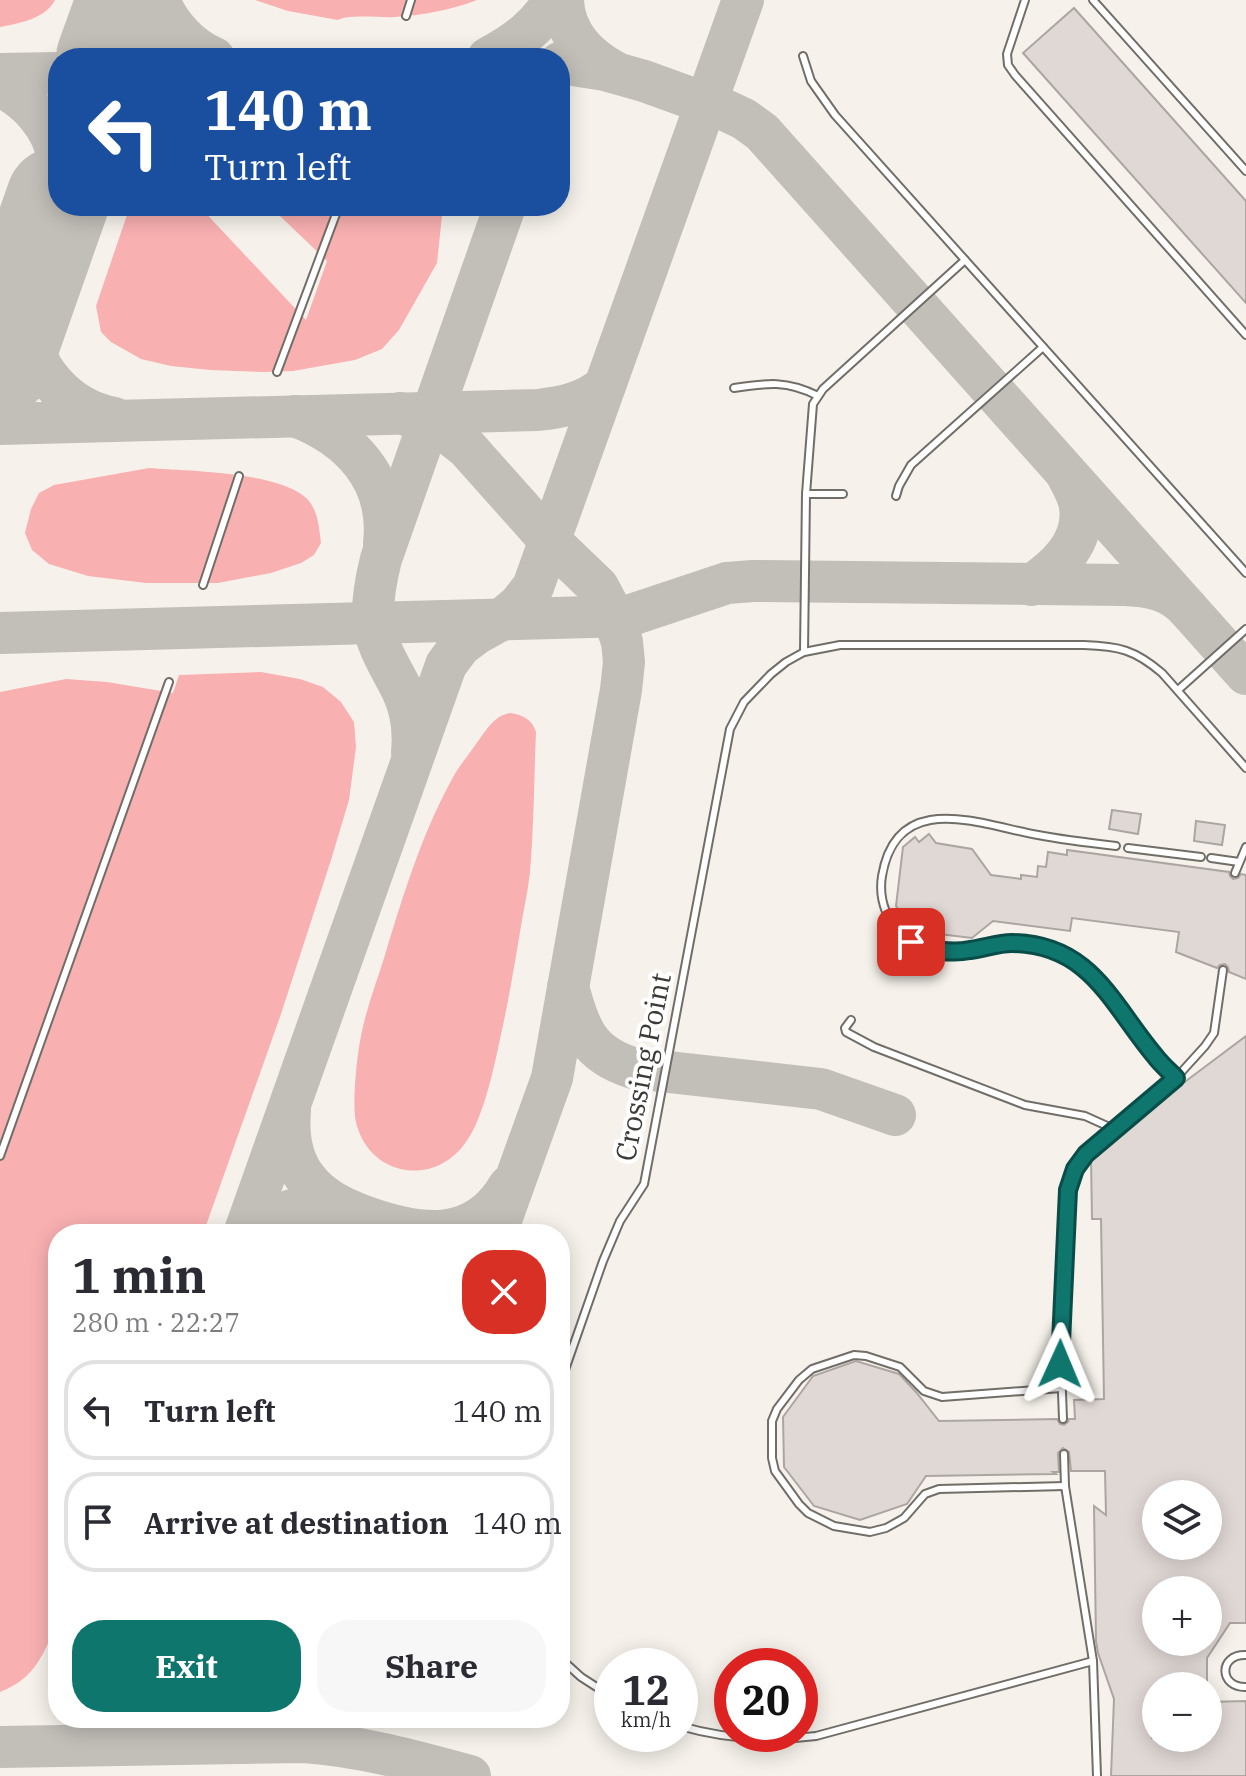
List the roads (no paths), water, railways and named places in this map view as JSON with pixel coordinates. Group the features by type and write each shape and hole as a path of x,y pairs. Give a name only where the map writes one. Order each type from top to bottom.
{"lane":[{"path":"406,16 411,0"},
{"path":"1025,0 1007,54 1008,65 1246,335"},
{"path":"1093,0 1246,171"},
{"path":"803,56 811,81 829,107 1246,573"},
{"path":"277,372 335,216"},
{"path":"965,260 823,389 813,404 806,494 804,652 840,645 1108,646 1127,649 1147,660 1178,690 1246,768"},
{"path":"896,496 905,473 919,458 1043,347"},
{"path":"734,388 777,383 803,388 818,396"},
{"path":"203,585 239,476"},
{"path":"806,494 843,494"},
{"path":"1178,690 1246,629"},
{"name":"Crossing Point","path":"570,1356 620,1221 644,1184 730,729 744,702 771,674 804,652"},
{"path":"0,1156 169,682"},
{"path":"1116,846 958,819 930,819 909,829 892,848 880,887 882,899 887,916 898,932 922,947 953,952 995,944 1031,944 1082,966 1098,980 1155,1056 1176,1078"},
{"path":"1235,873 1246,847"},
{"path":"1128,848 1201,857"},
{"path":"1211,858 1239,862"},
{"path":"1063,1419 1060,1340 1068,1190 1075,1169 1086,1154 1176,1078 1205,1046 1214,1033 1223,970"},
{"path":"851,1020 845,1028 846,1032 874,1047 1025,1105 1085,1116 1116,1130"},
{"path":"1061,1388 942,1397 924,1391 900,1367 854,1355 812,1369 799,1380 777,1409 772,1421 772,1458 775,1471 808,1513 834,1526 870,1532 904,1518 925,1494 939,1489 1065,1486"},
{"path":"1064,1454 1065,1486 1093,1661 1097,1776"},
{"path":"1246,1655 1233,1657 1225,1668 1232,1684 1246,1687"},
{"path":"698,1730 746,1739 816,1736 1093,1661"},
{"path":"570,1667 594,1685"}]}
